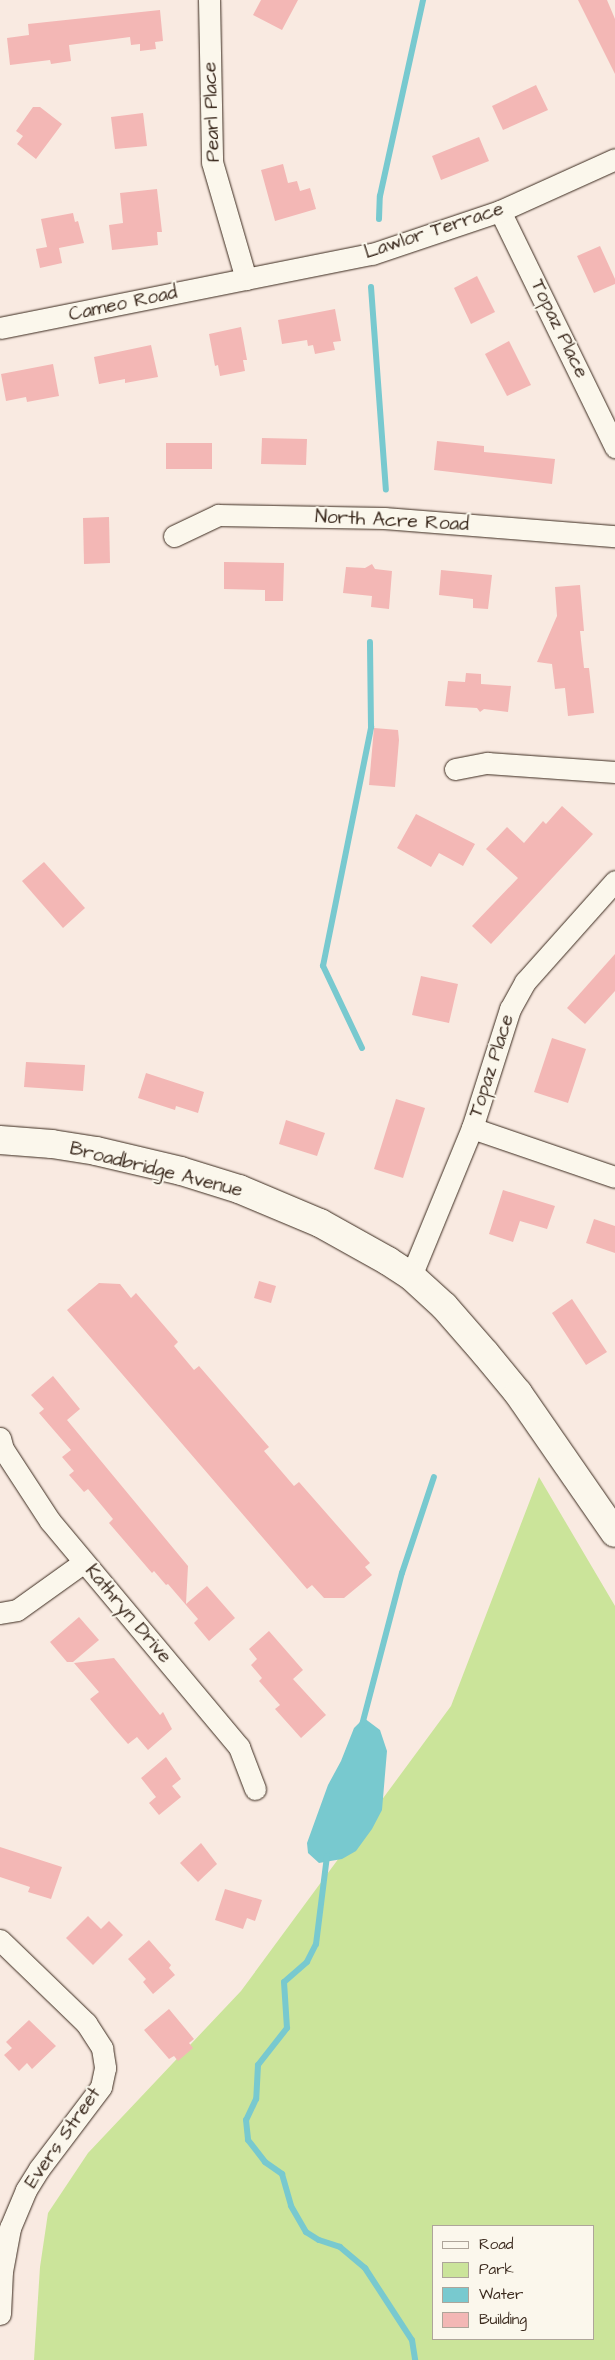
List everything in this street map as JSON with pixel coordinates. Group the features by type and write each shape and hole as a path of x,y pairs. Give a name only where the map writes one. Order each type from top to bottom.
{"main road":[{"name":"Broadbridge Avenue","path":"0,1140 52,1144 96,1151 181,1171 239,1188 320,1223 411,1276 444,1306 518,1393 615,1533"},
{"name":"Broadbridge Avenue","path":"565,1461 615,1556"}],"street":[{"name":"Pearl Place","path":"209,0 212,162 246,279"},
{"name":"Lawlor Terrace","path":"246,279 372,254 500,211 615,160"},
{"name":"Topaz Place","path":"500,211 615,447"},
{"name":"Cameo Road","path":"0,328 246,279"},
{"name":"North Acre Road","path":"174,536 218,515 384,518 615,536"},
{"path":"455,769 487,763 615,772"},
{"name":"Topaz Place","path":"411,1276 472,1128 510,1009 516,996 525,982 615,881"},
{"path":"472,1128 615,1177"},
{"name":"Kathryn Drive","path":"0,1438 3,1449 50,1521 239,1747 255,1789"},
{"path":"0,1613 17,1610 84,1562"},
{"name":"Evers Street","path":"0,1940 86,2023 96,2035 104,2059 104,2079 101,2087 38,2169 26,2190 10,2228 2,2270 0,2314"}],"green space":[{"path":"539,1477 615,1606 615,2360 34,2360 40,2267 48,2213 88,2153 241,1991 451,1706"}],"water":[{"path":"364,1718 380,1730 387,1751 382,1810 372,1829 356,1851 342,1859 319,1863 308,1853 307,1843 328,1785 341,1761 354,1728"}],"building":[{"path":"261,0 298,0 282,30 253,15"},
{"path":"578,0 607,0 615,19 615,74"},
{"path":"160,10 163,41 155,42 156,49 140,51 140,44 131,45 130,37 69,45 71,61 51,64 50,60 10,65 7,38 29,35 28,24"},
{"path":"536,85 548,110 503,130 492,106"},
{"path":"33,107 40,107 62,124 36,159 17,144 23,136 16,131"},
{"path":"143,113 147,146 115,149 111,117"},
{"path":"479,137 489,161 441,180 432,156"},
{"path":"283,164 288,183 297,181 300,191 310,188 316,209 275,221 261,170"},
{"path":"157,189 162,232 157,232 158,245 112,250 109,225 123,223 120,193"},
{"path":"73,213 75,222 78,221 84,243 59,248 62,263 40,268 36,249 47,247 41,219"},
{"path":"600,246 615,279 615,284 594,293 577,256"},
{"path":"477,276 495,312 471,324 454,288"},
{"path":"335,309 341,341 333,342 335,350 315,354 313,345 308,346 307,340 282,344 278,320"},
{"path":"241,327 247,360 243,360 245,371 220,376 218,365 215,366 209,334"},
{"path":"509,341 531,385 507,396 485,354"},
{"path":"151,345 158,377 125,383 125,379 99,384 94,357"},
{"path":"53,364 59,396 27,402 26,397 6,401 1,374"},
{"path":"262,438 307,439 306,465 261,464"},
{"path":"437,441 484,446 484,452 555,459 552,484 434,470"},
{"path":"166,443 212,443 212,469 166,469"},
{"path":"109,517 110,563 84,564 83,518"},
{"path":"224,562 284,563 283,601 265,601 265,590 224,589"},
{"path":"372,564 375,569 392,571 389,609 371,607 372,596 343,593 346,567 365,568"},
{"path":"441,570 492,575 488,609 473,608 473,599 439,595"},
{"path":"580,585 584,631 580,631 584,668 589,668 594,713 568,716 565,688 555,689 552,664 537,662 557,616 555,587"},
{"path":"466,673 481,674 481,684 511,686 508,712 484,709 480,712 477,708 445,706 448,681 465,682"},
{"path":"374,728 398,730 399,740 395,787 369,785"},
{"path":"562,806 593,834 491,944 472,926 518,878 486,849 507,827 524,843 543,821 546,824"},
{"path":"416,814 475,844 463,866 439,853 431,867 397,848"},
{"path":"44,862 85,908 63,928 22,881"},
{"path":"615,954 615,991 585,1024 567,1008"},
{"path":"421,976 458,984 449,1023 412,1015"},
{"path":"552,1038 586,1049 568,1103 534,1092"},
{"path":"26,1062 85,1065 83,1091 24,1087"},
{"path":"146,1073 204,1092 198,1113 176,1106 175,1110 138,1098"},
{"path":"396,1099 425,1108 403,1178 374,1169"},
{"path":"286,1120 325,1133 317,1156 279,1144"},
{"path":"503,1190 555,1206 547,1229 520,1221 513,1242 489,1234"},
{"path":"594,1219 615,1226 615,1253 586,1243"},
{"path":"259,1281 276,1286 271,1303 254,1298"},
{"path":"99,1283 120,1284 131,1298 136,1293 178,1342 174,1346 194,1370 199,1366 269,1447 264,1451 294,1486 299,1482 370,1563 365,1567 372,1575 344,1598 324,1598 312,1585 307,1589 67,1310"},
{"path":"572,1299 607,1352 586,1365 552,1313"},
{"path":"53,1376 80,1409 67,1420 188,1566 186,1604 207,1586 235,1618 209,1641 194,1623 198,1619 168,1584 166,1585 154,1571 152,1573 109,1523 113,1519 88,1489 84,1492 69,1475 74,1471 62,1457 71,1450 39,1413 44,1409 31,1395"},
{"path":"79,1617 99,1640 73,1662 67,1662 50,1642"},
{"path":"269,1631 303,1670 293,1679 326,1715 301,1738 275,1709 280,1705 259,1681 262,1678 251,1665 257,1659 249,1649"},
{"path":"114,1658 160,1715 163,1712 172,1729 148,1750 137,1737 128,1744 114,1728 90,1699 99,1692 74,1663"},
{"path":"166,1757 181,1779 172,1786 181,1797 159,1815 149,1803 156,1797 141,1778"},
{"path":"201,1843 217,1864 198,1882 180,1863"},
{"path":"0,1847 62,1867 51,1899 28,1892 30,1887 0,1877"},
{"path":"225,1889 262,1900 255,1921 247,1918 243,1929 215,1920"},
{"path":"88,1916 101,1929 109,1921 123,1935 93,1965 66,1938"},
{"path":"149,1940 171,1965 169,1968 175,1975 153,1994 143,1982 146,1979 128,1959"},
{"path":"169,2009 194,2039 189,2043 193,2048 178,2061 174,2056 169,2059 144,2030"},
{"path":"29,2020 56,2046 32,2069 27,2063 19,2071 4,2055 12,2048 6,2042"}],"waterway":[{"path":"379,219 380,196 423,0"},
{"path":"371,287 386,489"},
{"path":"362,1048 323,966 371,727 370,642"},
{"path":"362,1725 402,1573 434,1477"},
{"path":"327,1856 316,1944 307,1962 284,1982 287,2028 258,2065 256,2099 246,2120 248,2140 265,2162 282,2174 291,2206 306,2232 319,2240 340,2247 365,2268 412,2340 415,2360"}]}
